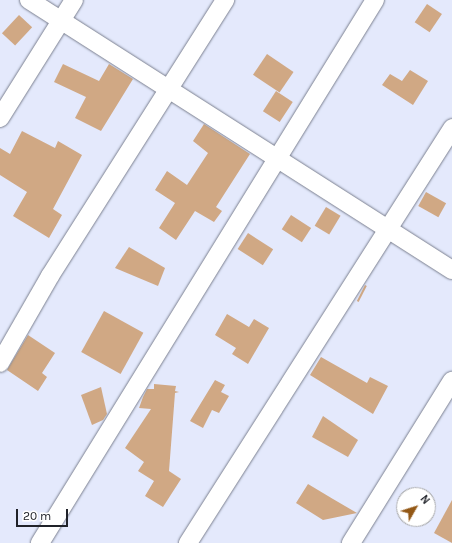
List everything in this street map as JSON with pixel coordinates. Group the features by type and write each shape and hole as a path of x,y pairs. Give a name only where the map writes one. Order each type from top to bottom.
{"street":[{"path":"29,0 452,270"},
{"path":"0,118 74,0"},
{"path":"0,363 50,276 225,0"},
{"path":"40,543 375,0"},
{"path":"188,543 389,230 452,128"},
{"path":"351,543 452,381"}],"building":[{"path":"427,4 442,14 430,32 415,22"},
{"path":"19,15 32,27 15,46 2,33"},
{"path":"267,54 294,72 280,93 253,75"},
{"path":"63,64 99,81 109,64 133,79 101,131 75,118 86,97 54,82"},
{"path":"410,70 428,81 413,105 382,85 390,74 402,81"},
{"path":"276,91 293,102 280,122 263,111"},
{"path":"204,124 250,154 216,207 222,211 214,222 195,211 176,240 159,228 175,203 155,190 167,171 187,185 208,153 193,141"},
{"path":"22,131 55,148 58,141 82,155 53,209 62,215 49,238 13,216 27,192 0,175 0,148 10,154"},
{"path":"426,192 446,203 438,217 418,206"},
{"path":"326,207 341,216 329,235 315,226"},
{"path":"291,215 311,228 302,242 282,229"},
{"path":"248,233 273,249 263,265 238,249"},
{"path":"129,247 165,268 158,286 115,268"},
{"path":"365,285 367,286 359,302 357,301"},
{"path":"104,311 143,333 121,374 81,352"},
{"path":"227,314 249,327 254,319 269,328 248,364 232,354 236,348 215,335"},
{"path":"28,335 55,353 42,373 47,377 38,391 7,370"},
{"path":"321,357 367,383 370,377 388,386 373,414 310,375"},
{"path":"215,380 225,385 221,392 229,396 219,413 212,410 203,428 190,421"},
{"path":"154,384 176,386 175,391 179,392 175,393 169,471 181,479 163,507 145,496 154,481 138,471 144,462 125,448 151,409 139,408 147,389 154,389"},
{"path":"101,387 107,414 103,420 92,425 81,395"},
{"path":"323,416 358,440 348,457 312,437"},
{"path":"308,484 357,513 323,520 296,503"},
{"path":"452,500 452,543 434,533"}]}
